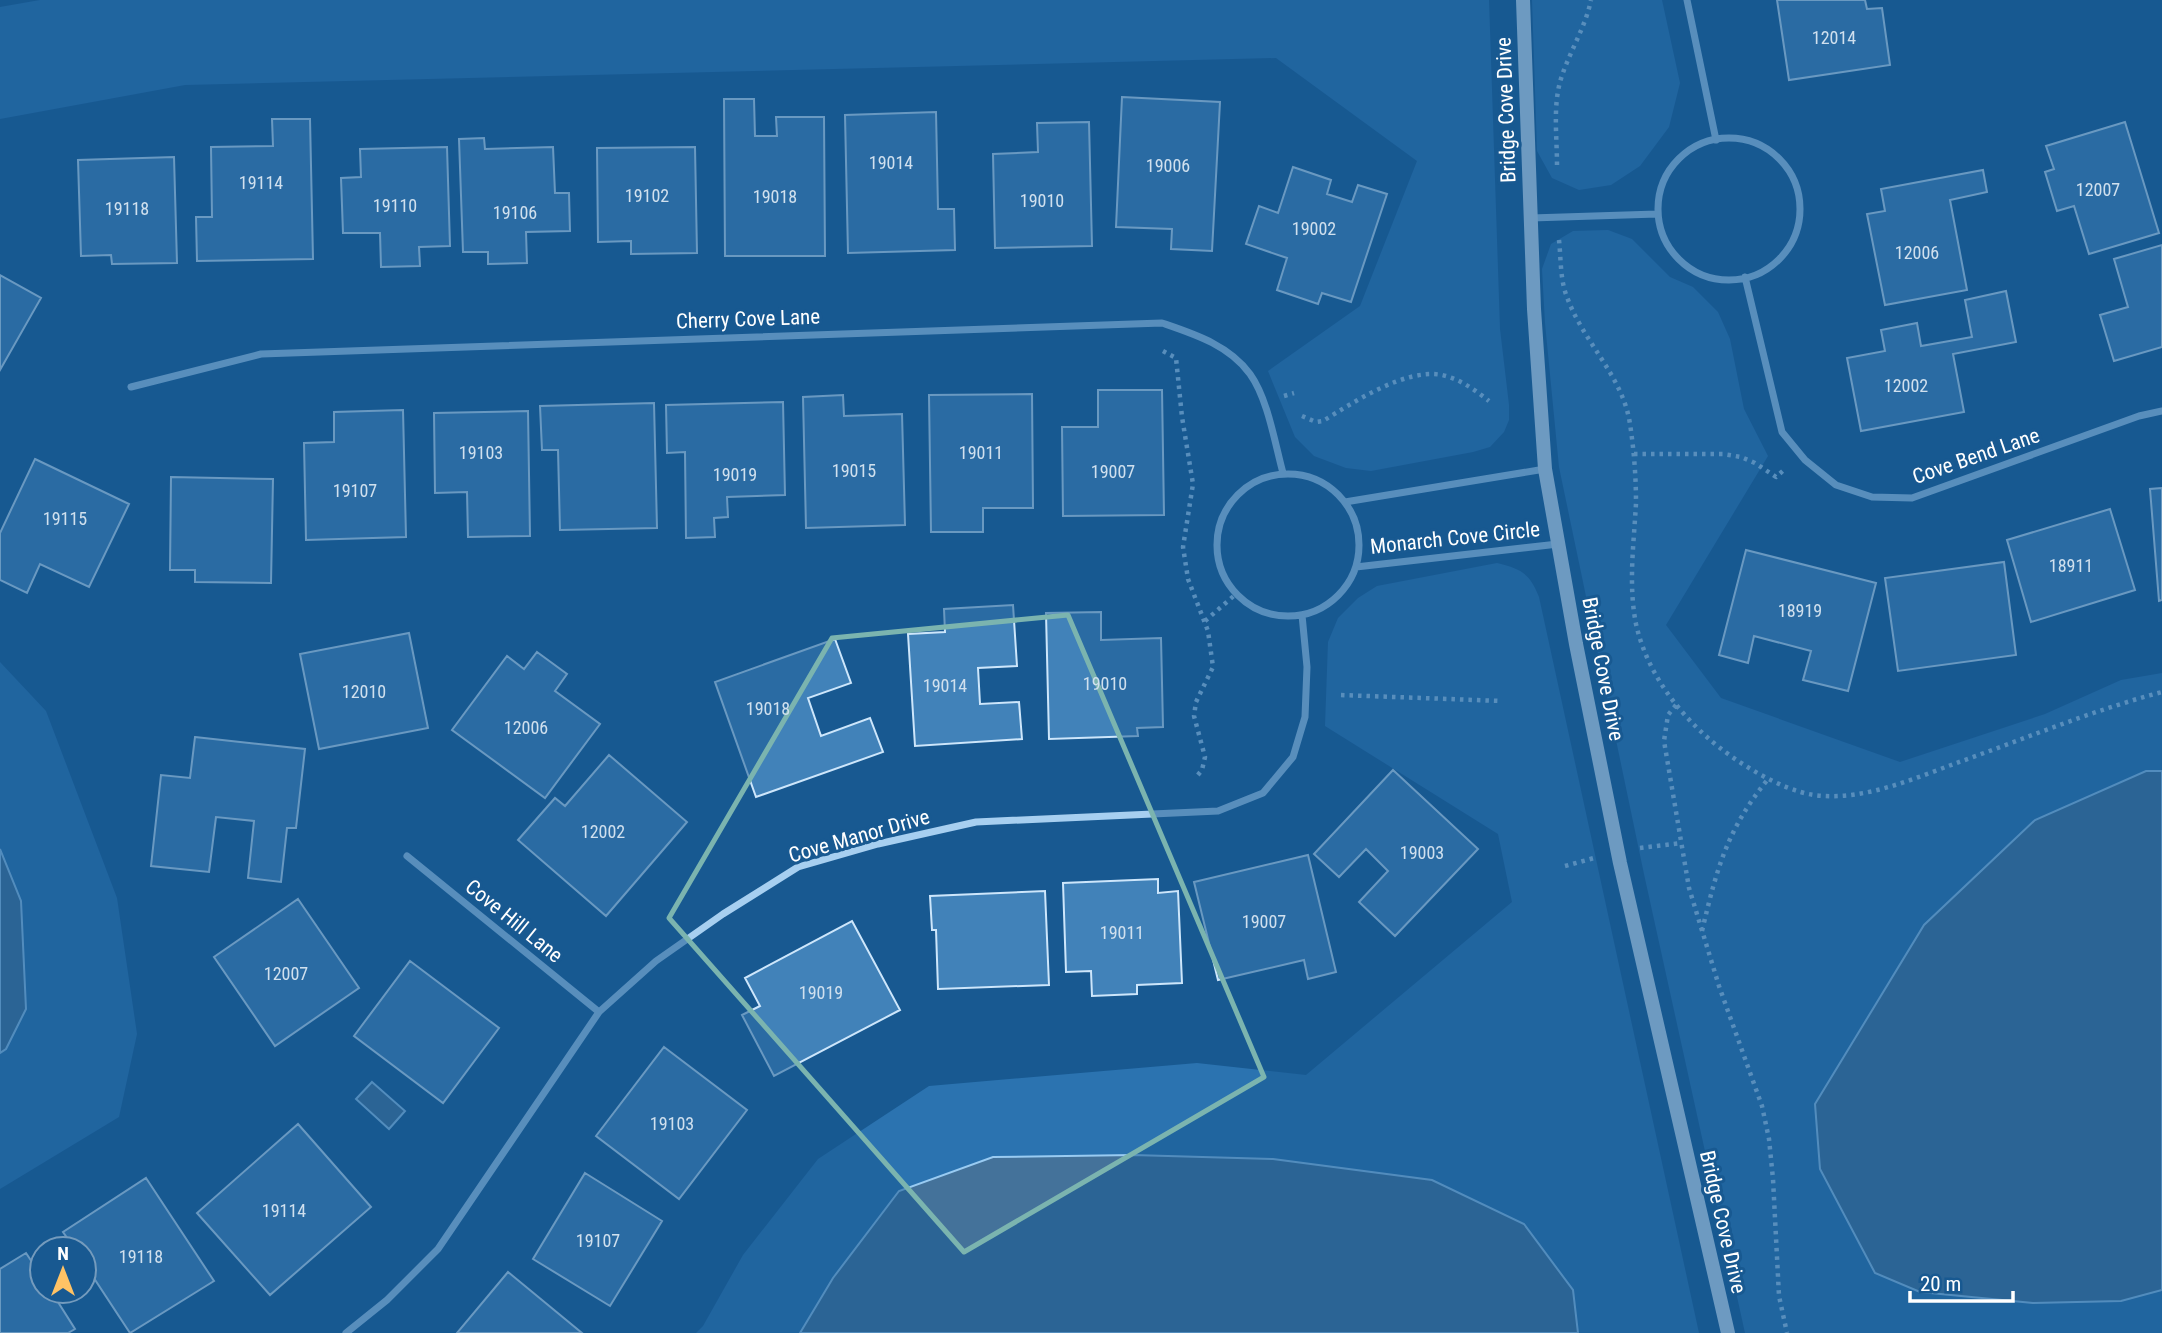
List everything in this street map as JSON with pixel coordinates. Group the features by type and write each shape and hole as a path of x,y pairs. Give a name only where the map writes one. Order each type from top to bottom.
{"street":[{"name":"Bridge Cove Drive","path":"1523,0 1531,219 1545,469 1576,644 1620,863 1728,1333"},
{"path":"1687,0 1716,140"},
{"path":"1724,138 1750,142 1776,155 1795,178 1800,205 1797,232 1783,257 1759,272 1733,281 1706,275 1681,263 1663,241 1657,214 1661,186 1675,162 1700,143 1716,140 1724,138"},
{"path":"1531,219 1657,214"},
{"name":"Cove Bend Lane","path":"1745,277 1782,432 1803,458 1836,485 1872,497 1912,498 2139,416 2162,411"},
{"name":"Cherry Cove Lane","path":"131,387 261,354 1162,323 1198,335 1229,353 1251,375 1263,401 1283,473"},
{"path":"1345,502 1545,469"},
{"path":"1283,473 1306,476 1328,486 1345,502 1354,517 1358,533 1356,567 1335,598 1320,609 1302,615 1266,613 1250,606 1236,594 1222,575 1216,553 1217,530 1225,508 1240,490 1260,478 1283,473"},
{"name":"Monarch Cove Circle","path":"1356,567 1558,544"},
{"name":"Cove Manor Drive","path":"346,1333 387,1300 438,1249 599,1012 656,961 723,914 798,867 878,844 976,822 1218,811 1263,793 1293,757 1305,717 1307,667 1302,615"},
{"name":"Cove Hill Lane","path":"407,856 599,1012"}],"path":[{"path":"1591,0 1588,15 1559,84 1556,217 1566,294 1573,312 1623,394 1630,421 1636,502 1632,555 1637,625 1655,676 1676,705 1693,725 1721,750 1769,778 1814,795 1850,794 1879,789 2123,702 2162,692"},
{"path":"1163,351 1176,358 1179,375 1182,417 1193,484 1183,547 1188,579 1205,621 1213,667 1196,702 1194,716 1205,758 1202,770 1197,776"},
{"path":"1302,416 1316,422 1323,421 1398,380 1425,375 1442,375 1466,384 1489,401"},
{"path":"1634,454 1723,454 1755,463 1776,477 1803,458"},
{"path":"1205,621 1236,594"},
{"path":"1341,695 1503,701"},
{"path":"1676,705 1668,715 1664,741 1689,888 1762,1106 1773,1179 1777,1275 1787,1333"},
{"path":"1702,932 1717,870 1727,842 1751,799 1769,778"}],"highlighted area":[{"path":"1068,615 1264,1077 964,1252 669,918 832,638"}],"shaded area":[{"path":"40,0 1489,0 1500,329 1509,420 1504,432 1490,447 1371,471 1346,468 1314,456 1295,437 1268,371 1360,306 1417,161 1276,58 185,85 0,119 0,7"},
{"path":"1532,0 1662,0 1680,83 1669,127 1640,166 1611,185 1579,190 1552,178 1537,151"},
{"path":"1608,230 1632,239 1670,277 1693,287 1718,312 1730,339 1744,409 1768,456 1666,625 1721,698 1900,762 2045,714 2121,680 2162,673 2162,771 2146,771 2121,1301 2162,1290 2162,1333 1745,1333 1644,874 1559,467 1542,269 1551,244 1573,231"},
{"path":"1497,563 1524,574 1539,597 1699,1333 1578,1333 1573,1290 1273,1159 1133,1155 993,1157 899,1191 833,1278 800,1333 696,1333 703,1326 743,1255 818,1159 929,1086 1197,1063 1306,1075 1512,902 1498,834 1325,726 1328,642 1338,618 1358,598 1377,586"},
{"path":"0,662 46,711 117,898 137,1034 119,1117 0,1189 0,1053 6,1049 21,901 0,849"},
{"path":"2146,771 2162,771 2162,1290 2121,1301 2033,1303 1920,1292 1875,1273 1820,1169 1815,1104 1924,925 2035,820"},
{"path":"0,849 21,901 26,1009 6,1049 0,1053"},
{"path":"372,1082 405,1111 389,1129 356,1099"},
{"path":"1133,1155 1273,1159 1432,1180 1524,1224 1573,1290 1578,1333 800,1333 833,1278 899,1191 993,1157"}],"building":[{"path":"1777,0 1865,0 1867,9 1882,8 1890,65 1789,80"},
{"path":"1122,97 1220,102 1212,251 1171,249 1172,229 1116,227"},
{"path":"724,99 754,99 755,136 777,136 776,117 824,117 825,256 725,256"},
{"path":"936,112 938,209 954,209 955,250 848,253 845,115"},
{"path":"272,119 310,119 313,259 197,261 196,217 212,217 211,147 273,146"},
{"path":"1089,122 1092,246 995,248 993,154 1038,152 1037,123"},
{"path":"2125,122 2159,233 2089,254 2074,206 2057,211 2045,172 2054,169 2046,146"},
{"path":"484,138 485,149 553,147 555,193 569,193 570,231 526,232 527,263 488,264 488,252 463,252 459,139"},
{"path":"447,147 450,246 419,247 420,266 381,267 380,233 343,233 341,178 361,177 360,149"},
{"path":"695,147 697,253 631,254 631,241 598,242 597,148"},
{"path":"174,157 177,263 112,264 111,255 81,256 78,160"},
{"path":"1293,167 1331,180 1327,194 1352,202 1358,185 1387,194 1351,302 1322,293 1318,304 1277,290 1287,258 1246,244 1259,206 1278,213"},
{"path":"1983,170 1987,192 1950,200 1967,290 1885,305 1867,214 1885,211 1881,189"},
{"path":"2162,245 2162,347 2114,361 2100,315 2128,307 2114,259"},
{"path":"0,275 41,298 0,370"},
{"path":"2006,291 2016,342 1953,354 1964,412 1861,431 1847,358 1885,351 1881,330 1917,323 1921,346 1972,337 1965,300"},
{"path":"1098,390 1162,390 1164,515 1063,516 1062,427 1098,427"},
{"path":"1032,394 1033,508 983,508 983,532 931,532 929,395"},
{"path":"843,395 844,416 902,414 905,525 806,528 803,397"},
{"path":"783,402 785,495 727,497 728,517 714,518 715,537 686,538 685,452 667,453 666,405"},
{"path":"654,403 657,528 560,530 558,450 542,450 540,406"},
{"path":"403,410 406,537 306,540 304,443 334,442 334,412"},
{"path":"528,411 530,536 468,537 467,492 435,493 434,413"},
{"path":"35,459 129,504 89,587 40,564 27,593 0,580 0,533"},
{"path":"171,477 273,479 271,583 195,582 195,570 170,570"},
{"path":"2162,488 2162,600 2159,601 2150,489"},
{"path":"2110,509 2135,590 2031,622 2007,540"},
{"path":"1746,550 1876,583 1848,691 1803,680 1811,651 1754,636 1748,663 1719,655"},
{"path":"2004,562 2016,655 1898,671 1885,578"},
{"path":"1013,605 1017,666 978,668 980,704 1019,702 1022,739 915,746 908,634 945,632 944,609"},
{"path":"1101,612 1101,640 1161,638 1163,727 1137,728 1138,736 1049,739 1046,613"},
{"path":"409,633 428,728 319,749 300,654"},
{"path":"835,639 851,683 808,698 821,736 870,718 883,752 756,797 715,682"},
{"path":"537,652 567,674 555,691 600,724 545,798 452,730 507,656 524,669"},
{"path":"195,737 305,749 296,828 287,828 281,882 248,878 254,821 216,817 209,872 151,866 161,775 190,778"},
{"path":"609,755 687,822 606,916 518,840 555,798 565,806"},
{"path":"1393,770 1478,849 1395,936 1359,902 1388,871 1366,849 1339,877 1314,854"},
{"path":"1308,855 1336,972 1308,979 1304,960 1218,980 1194,882"},
{"path":"1158,879 1158,893 1178,891 1182,983 1137,985 1137,994 1092,996 1091,971 1066,972 1063,883"},
{"path":"1045,891 1049,985 938,989 936,930 932,930 930,896"},
{"path":"298,899 359,988 275,1046 214,957"},
{"path":"852,921 900,1010 774,1076 742,1015 760,1006 745,978"},
{"path":"410,961 499,1028 443,1103 354,1036"},
{"path":"664,1047 747,1110 679,1199 596,1136"},
{"path":"298,1124 371,1207 270,1295 197,1213"},
{"path":"585,1173 662,1221 610,1306 533,1259"},
{"path":"146,1178 214,1281 130,1333 98,1284 98,1235 65,1235 63,1232"},
{"path":"26,1253 28,1305 60,1305 75,1329 68,1333 0,1333 0,1269"},
{"path":"508,1272 582,1333 457,1333"}]}
